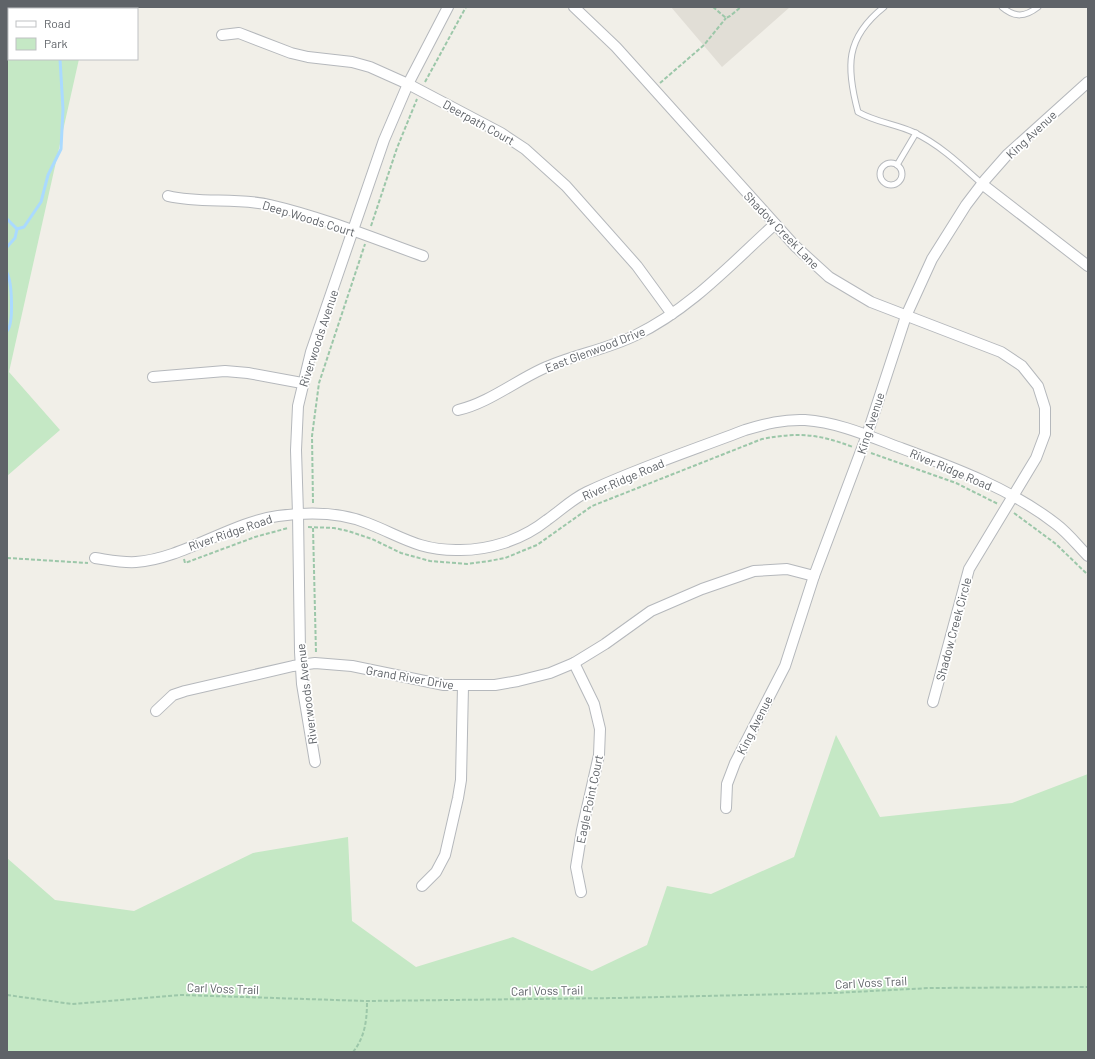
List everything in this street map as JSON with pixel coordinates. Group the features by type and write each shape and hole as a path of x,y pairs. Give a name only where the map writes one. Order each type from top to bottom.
{"street":[{"name":"Riverwoods Avenue","path":"315,762 300,665 296,431 302,383 311,352 384,140 408,84 448,7"},
{"name":"Shadow Creek Lane","path":"574,7 600,31 654,89 809,261 829,277 871,302 1001,352 1022,366 1038,386 1045,408 1045,434 1036,458 1013,497"},
{"name":"Deerpath Court","path":"222,35 239,33 291,53 308,57 352,62 370,67 408,84 501,133 546,167 637,266 672,314"},
{"name":"King Avenue","path":"726,808 727,784 735,762 785,666 814,576 867,435 879,394 906,316 918,287 936,252 962,210 982,184 1013,150 1088,83"},
{"path":"982,184 1088,266"},
{"name":"Deep Woods Court","path":"168,196 182,200 233,200 270,205 353,231 423,256"},
{"name":"East Glenwood Drive","path":"458,410 474,406 559,362 635,336 672,314 698,294 775,224"},
{"path":"153,377 225,371 248,373 302,383"},
{"name":"River Ridge Road","path":"95,558 138,562 166,555 260,520 298,514 333,514 350,517 367,523 401,539 419,545 444,549 475,549 501,544 530,531 569,503 599,486 745,430 766,424 805,420 824,423 867,435 980,480 1013,497 1057,524 1088,556"},
{"name":"Shadow Creek Circle","path":"933,702 969,569 1013,497"},
{"name":"Grand River Drive","path":"156,711 173,695 185,691 300,665 334,664 419,681 463,686 494,685 518,682 550,673 574,663 605,644 651,612 702,589 746,573 754,571 787,569 814,576"},
{"name":"Eagle Point Court","path":"574,663 594,704 600,729 599,755 582,830 576,867 581,892"},
{"path":"422,886 436,872 445,855 458,798 463,686"}],"lane":[{"path":"884,7 863,27 852,48 851,85 858,112 870,119 891,123 916,133 943,150 982,184"},
{"path":"1002,7 1011,14 1018,16 1031,13 1038,7"},
{"path":"897,165 916,133"},
{"path":"888,163 897,165 902,172 901,179 896,184 885,184 880,178 882,168 888,163"}],"path":[{"path":"424,84 466,7"},
{"path":"714,7 726,18"},
{"path":"654,89 704,45 726,18 741,7"},
{"path":"370,230 402,136 418,96"},
{"path":"313,506 312,436 319,383 334,333 366,242"},
{"path":"867,452 956,483 1001,506"},
{"path":"1012,512 1056,544 1088,575"},
{"path":"313,520 316,656"},
{"name":"Carl Voss Trail","path":"7,995 72,1004 181,995 367,1001 618,998 833,993 930,988 1088,987"},
{"path":"353,1052 361,1040 365,1029 367,1001"}],"shaded area":[{"path":"671,7 790,7 722,67"}],"green space":[{"path":"7,7 91,7 8,8 8,60 79,60 9,372 60,430 7,476"},
{"path":"836,735 880,817 1012,803 1088,774 1088,1052 7,1052 7,858 55,900 134,911 253,853 348,837 352,921 416,967 513,937 592,971 647,945 667,886 711,894 794,857"}],"waterway":[{"path":"17,229 24,227 41,202 48,175 61,149 63,109 60,60"},
{"path":"7,219 17,229"},
{"path":"7,247 15,238 17,229"},
{"path":"7,273 12,303 11,320 7,331"}]}
